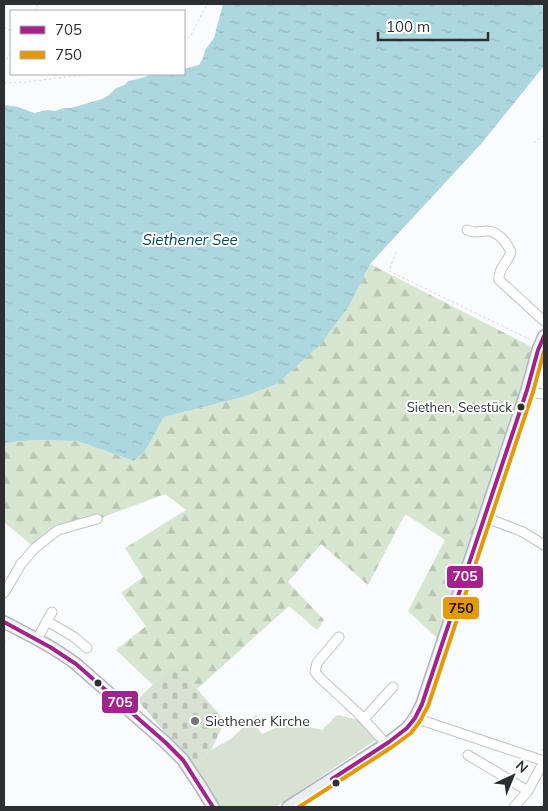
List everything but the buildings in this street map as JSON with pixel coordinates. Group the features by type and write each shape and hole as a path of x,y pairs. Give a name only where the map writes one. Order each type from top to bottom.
{"main road":[{"path":"288,807 386,744 407,728 415,718 422,704 528,390 542,340"},
{"path":"4,622 37,639 76,664 165,742 183,760 212,807"}],"street":[{"path":"467,230 477,233 491,231 504,240 511,252 498,274 499,280 544,321"},
{"path":"528,390 544,394"},
{"path":"484,517 523,532 544,545"},
{"path":"4,593 21,564 35,548 58,530 97,519"},
{"path":"37,639 52,612"},
{"path":"47,621 74,637 86,648"},
{"path":"339,637 317,663 315,672 364,719 386,744"},
{"path":"364,719 393,687"},
{"path":"415,718 544,761 528,791 514,807"},
{"path":"468,755 528,791"}],"path":[{"path":"34,10 38,4"},
{"path":"185,41 191,34 207,4"},
{"path":"4,64 10,53"},
{"path":"4,83 27,82 73,75"},
{"path":"534,142 544,135"},
{"path":"396,252 389,271 542,340"}],"green space":[{"path":"370,264 538,350 438,639 408,611 445,540 405,514 368,585 321,544 288,582 324,620 317,630 289,606 197,689 173,666 153,685 116,650 146,626 121,593 143,577 125,548 186,510 165,494 98,519 58,530 35,548 4,522 4,443 34,440 77,441 134,461 145,451 164,417 243,397 277,384 320,345 348,308"},
{"path":"173,665 225,721 211,750 195,767 137,700"},
{"path":"257,714 256,726 262,734 288,722 322,730 337,715 360,720 377,739 276,807 220,807 195,767 211,750 232,738"}],"water":[{"name":"Siethener See","path":"223,4 544,4 544,66 481,144 370,264 348,308 320,345 277,384 243,397 164,417 145,451 134,461 77,441 34,440 4,443 4,105 18,107 34,113 48,110 55,111 102,99 116,88 125,85 128,81 151,75 185,75 185,69 199,65 205,50 214,38"}],"transit line":[{"name":"705","path":"332,779 407,728 422,704 544,336"},
{"name":"750","path":"299,807 392,747 411,733 420,721 428,706 533,392 544,351"},
{"name":"705","path":"4,622 50,647 76,664 165,742 183,760 213,807"}],"place":[{"name":"Siethen, Seestück","path":"521,407"},
{"name":"Siethener Kirche","path":"195,721"}]}
